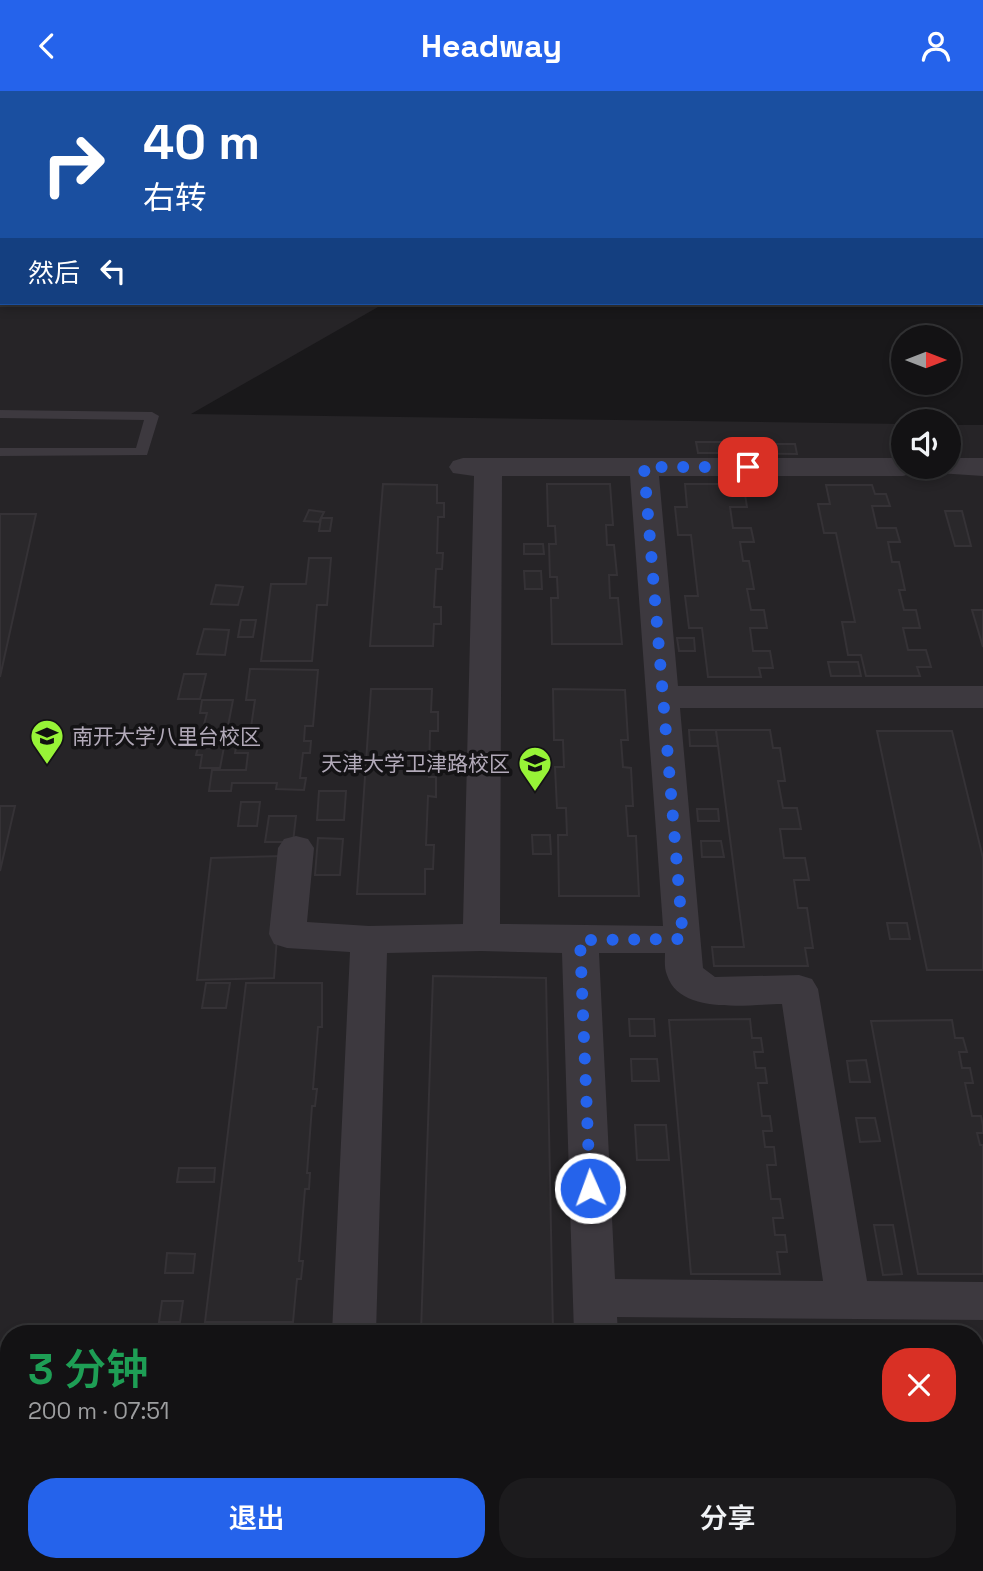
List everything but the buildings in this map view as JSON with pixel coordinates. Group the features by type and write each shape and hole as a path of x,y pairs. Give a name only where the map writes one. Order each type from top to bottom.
{"street":[{"path":"481,937 475,467 891,467"},
{"path":"644,467 685,974 707,991 799,989 848,1300"},
{"path":"961,467 983,467"},
{"path":"664,697 983,697"},
{"path":"296,848 287,935 369,940 481,937 683,939"},
{"path":"354,1325 369,940"},
{"path":"580,940 596,1316 848,1300 983,1301"}],"lane":[{"path":"0,414 152,416 142,452 0,452"}],"shaded area":[{"name":"天津大学卫津路校区","path":"0,305 382,305 191,414 891,424 891,479 961,479 961,425 983,425 983,1325 0,1325"}],"place":[{"name":"南开大学八里台校区","path":"47,766"},
{"name":"天津大学卫津路校区","path":"535,793"}],"route":[{"path":"590,1188 580,940 683,939 644,467 748,467"}]}
